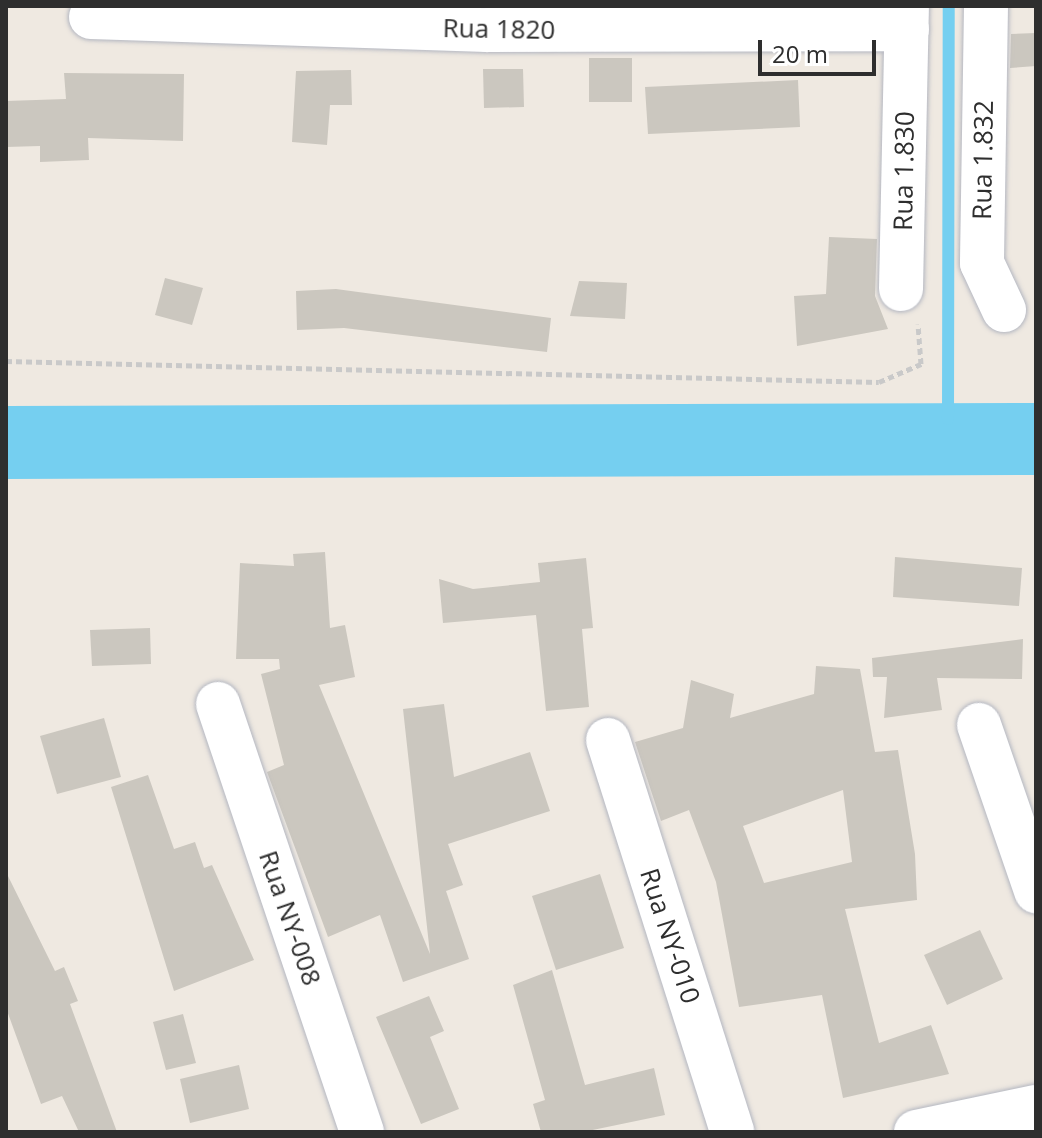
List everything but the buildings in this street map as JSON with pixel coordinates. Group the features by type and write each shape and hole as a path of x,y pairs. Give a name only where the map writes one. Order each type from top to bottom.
{"street":[{"name":"Rua 1.832","path":"986,6 982,263 1004,310"},
{"name":"Rua 1820","path":"91,17 907,18"},
{"name":"Rua 1.830","path":"901,289 907,18"},
{"name":"Rua NY-008","path":"218,704 362,1132"},
{"path":"979,725 1036,891"},
{"name":"Rua NY-010","path":"608,740 732,1132"},
{"path":"916,1132 1036,1107"}],"path":[{"path":"6,361 879,382 921,364 917,316 901,289"}],"water":[{"path":"1036,403 1036,475 6,479 6,406"}],"waterway":[{"path":"948,419 949,6"}]}
